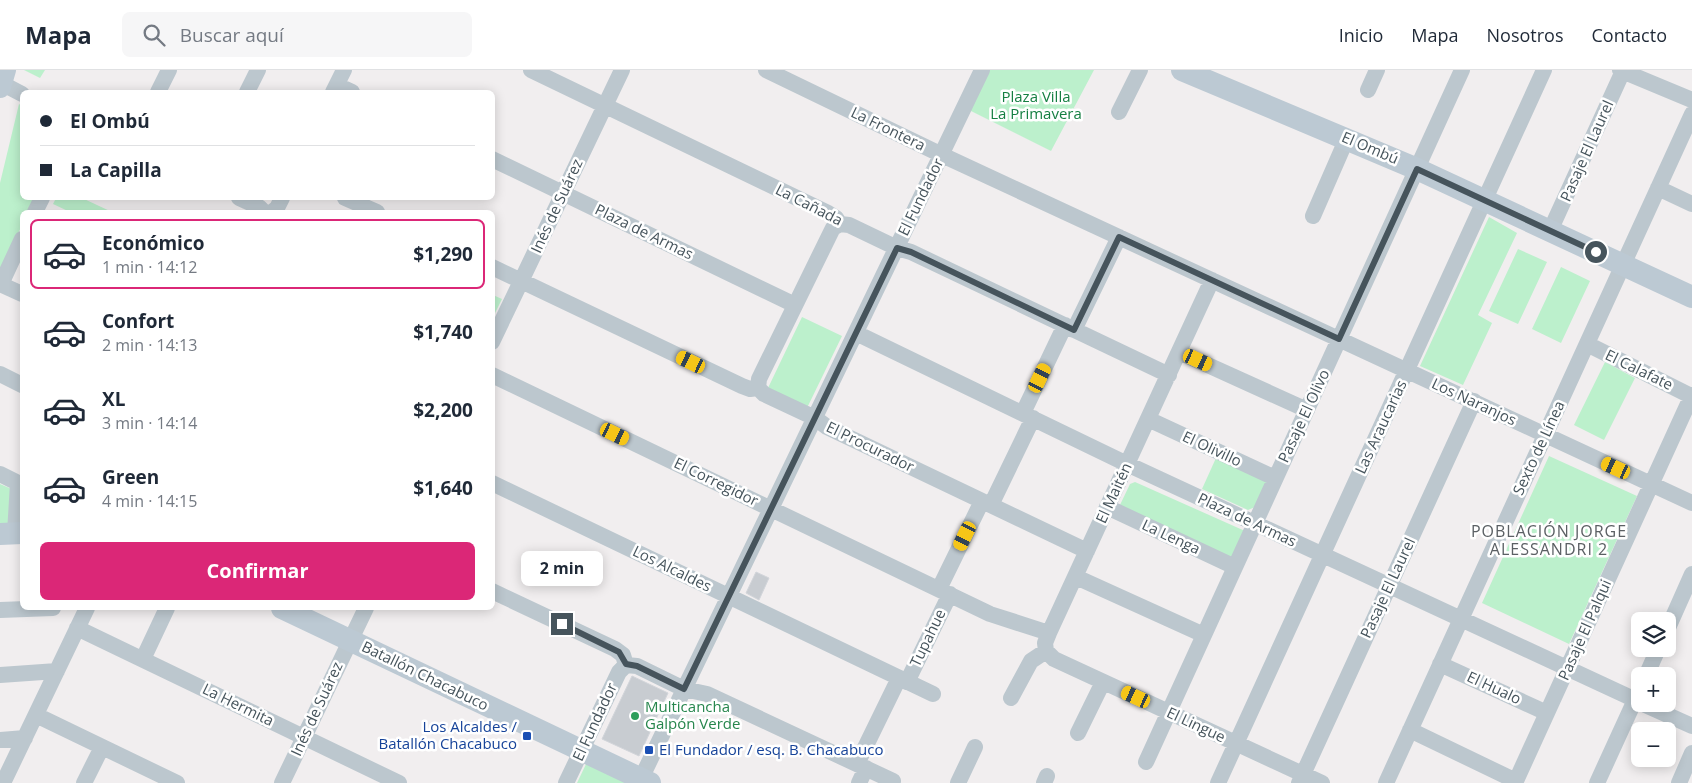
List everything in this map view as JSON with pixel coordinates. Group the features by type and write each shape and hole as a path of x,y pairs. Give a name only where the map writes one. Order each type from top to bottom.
{"street":[{"path":"159,90 169,70"},
{"path":"248,90 258,70"},
{"path":"335,89 344,70"},
{"name":"La Cañada","path":"531,70 832,215 840,224 849,225 897,248 911,252 1169,375"},
{"name":"Inés de Suárez","path":"495,336 622,70"},
{"name":"La Frontera","path":"766,70 942,155 1119,237"},
{"name":"El Fundador","path":"643,782 684,689 730,597 982,70"},
{"path":"1119,112 1140,70"},
{"name":"El Ombú","path":"1182,70 1417,169 1692,297"},
{"path":"1368,90 1376,70"},
{"name":"Pasaje El Olivo","path":"1146,762 1462,70"},
{"name":"Las Araucarias","path":"1218,783 1544,70"},
{"path":"1621,71 1692,100"},
{"name":"Pasaje El Laurel","path":"1550,231 1621,71"},
{"path":"2,80 20,93"},
{"name":"Sexto de Línea","path":"1386,783 1692,114"},
{"path":"1313,216 1347,138"},
{"name":"Plaza de Armas","path":"495,160 795,305"},
{"path":"1658,188 1692,204"},
{"path":"243,200 262,210"},
{"path":"362,201 374,210"},
{"path":"758,388 759,379 833,228 840,224"},
{"name":"Los Naranjos","path":"1119,237 1692,503"},
{"name":"Tupahue","path":"861,772 944,592 1070,328 1119,237"},
{"path":"20,243 0,284 20,293"},
{"name":"El Procurador","path":"495,268 742,386 750,389 758,388 764,394 815,418 828,427 1087,552"},
{"name":"El Maitén","path":"1046,651 1045,643 1049,633 1212,280"},
{"name":"Plaza de Armas","path":"856,333 1128,464 1389,586 1567,668 1631,695"},
{"name":"El Calafate","path":"1587,344 1692,395"},
{"path":"1179,352 1307,410"},
{"path":"0,374 20,384"},
{"name":"El Corregidor","path":"495,376 944,592"},
{"name":"Pasaje El Palqui","path":"1515,782 1692,395"},
{"name":"Pasaje El Laurel","path":"1301,779 1474,402"},
{"name":"El Olivillo","path":"1148,419 1275,478"},
{"path":"0,474 20,484 13,534"},
{"name":"Los Alcaldes","path":"495,485 933,694"},
{"name":"La Lenga","path":"1107,507 1235,567"},
{"path":"1675,612 1692,574"},
{"path":"1076,576 1204,635"},
{"path":"495,591 615,649 623,656 626,664 637,666 684,689 707,694 861,772 893,780"},
{"path":"944,592 990,614 1049,633"},
{"path":"0,610 20,609"},
{"path":"3,783 86,610"},
{"path":"143,660 166,610"},
{"name":"Batallón Chacabuco","path":"286,610 581,750 643,782"},
{"name":"Inés de Suárez","path":"282,783 365,610"},
{"name":"La Hermita","path":"77,628 399,783"},
{"path":"1011,698 1031,660 1046,651"},
{"name":"El Lingue","path":"1046,651 1054,659 1236,743 1301,779 1322,783"},
{"name":"El Fundador","path":"566,783 619,672 626,664"},
{"name":"El Hualo","path":"1440,664 1547,713"},
{"path":"0,675 57,671"},
{"path":"1078,733 1103,682"},
{"path":"1597,783 1633,712"},
{"name":"Plaza de Armas","path":"1665,712 1692,726"},
{"path":"36,716 177,783"},
{"path":"1410,730 1515,782"},
{"path":"0,740 25,738"},
{"path":"84,783 102,747"},
{"path":"958,783 975,747"},
{"path":"1678,783 1692,753"}],"green space":[{"path":"24,70 45,70 40,78"},
{"name":"Plaza Villa La Primavera","path":"989,70 1094,70 1051,151 969,110"},
{"path":"19,104 20,200 34,200 29,210 20,210 20,229 0,273 0,183"},
{"path":"55,200 86,200 108,210 66,210 53,204"},
{"path":"1489,217 1517,233 1478,315 1492,323 1463,385 1420,366"},
{"path":"1518,249 1547,262 1518,324 1489,311"},
{"path":"1561,267 1590,281 1561,343 1532,329"},
{"path":"495,296 502,299 495,313"},
{"path":"802,317 842,336 807,408 768,388"},
{"path":"1605,362 1635,378 1604,440 1574,425"},
{"path":"1549,456 1637,496 1569,644 1482,603"},
{"path":"1216,458 1267,482 1255,507 1248,510 1202,489"},
{"path":"1135,482 1245,531 1232,559 1119,507 1130,484"},
{"path":"0,484 14,490 13,529 0,529"},
{"path":"587,762 629,783 577,783"}],"building":[{"path":"756,572 769,578 759,600 746,593"},
{"name":"Multicancha Galpón Verde","path":"632,676 668,693 639,756 602,739"}],"place":[{"name":"Multicancha Galpón Verde","path":"635,716"},
{"name":"Los Alcaldes / Batallón Chacabuco","path":"527,736"},
{"name":"El Fundador / esq. B. Chacabuco","path":"649,750"}],"district":[{"name":"POBLACIÓN JORGE ALESSANDRI 2","path":"1549,540"}],"route":[{"path":"562,624 615,649 623,656 626,664 634,664 684,689 897,248 911,252 1074,330 1119,237 1339,339 1417,169 1596,252"}]}
